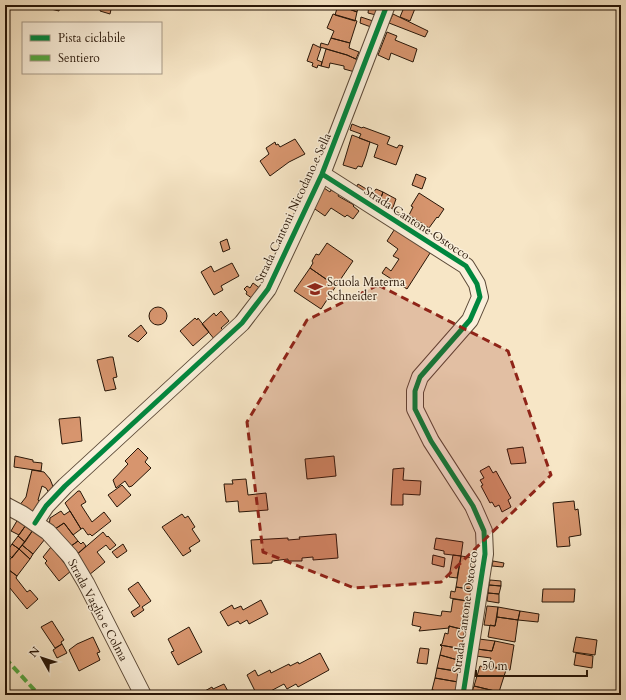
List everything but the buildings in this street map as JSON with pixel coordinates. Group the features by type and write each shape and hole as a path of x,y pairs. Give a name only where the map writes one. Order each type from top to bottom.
{"street":[{"name":"Strada Cantoni Nicodano e Sella","path":"35,523 46,506 65,486 242,323 268,288 322,174 387,5"},
{"name":"Strada Cantone Ostocco","path":"322,174 466,266 476,284 480,297 470,320 420,377 415,391 415,409 431,441 473,506 484,531 485,554 463,695"},
{"name":"Strada Vaglio e Colma","path":"5,505 22,514 48,532 70,556 86,583 143,695"}],"highlighted area":[{"path":"378,285 508,351 551,475 441,582 354,588 263,552 247,422 307,320"}],"marked path":[{"path":"5,658 39,695"}],"cycle path":[{"path":"35,523 46,506 65,486 242,323 268,289 322,174 387,5"},
{"path":"322,174 466,266 477,284 480,297 470,320 420,377 415,391 415,409 431,441 473,506 484,531 485,554 463,695"}],"place":[{"name":"Scuola Materna Schneider","path":"315,289"}]}
